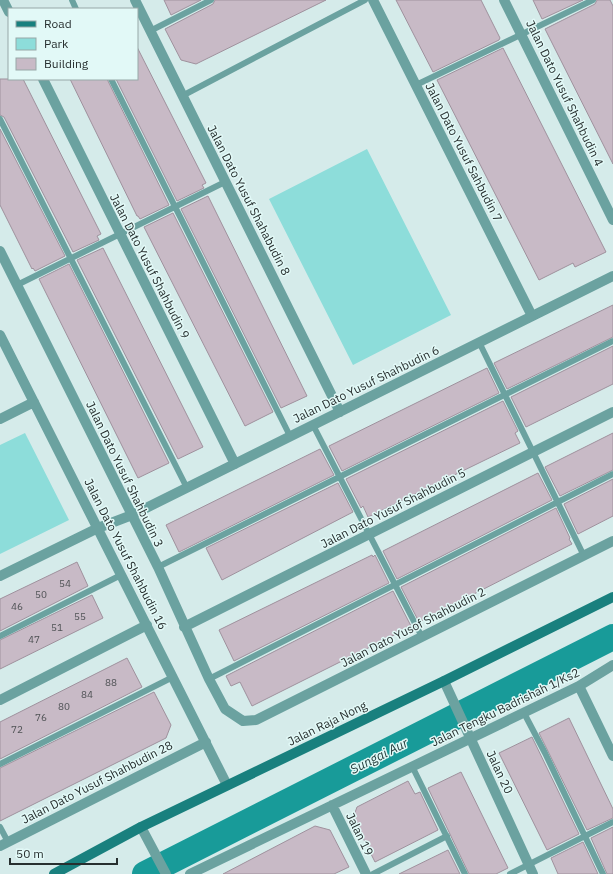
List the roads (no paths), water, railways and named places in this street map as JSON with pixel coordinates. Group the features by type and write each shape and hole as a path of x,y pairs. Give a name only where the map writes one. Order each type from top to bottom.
{"main road":[{"name":"Jalan Raja Nong","path":"54,874 227,785 444,682 613,597"}],"street":[{"path":"0,2 4,0 8,10"},
{"name":"Jalan Dato Yusuf Shahabudin 8","path":"134,0 340,412"},
{"name":"Jalan Dato Yusuf Sahbudin 7","path":"373,0 532,316"},
{"name":"Jalan Dato Yusuf Shahbudin 4","path":"504,0 613,220"},
{"name":"Jalan Dato Yusuf Shahbudin 9","path":"43,80 235,464"},
{"name":"Jalan Dato Yusuf Shahbudin 3","path":"0,251 158,567 209,679 225,709"},
{"name":"Jalan Dato Yusuf Shahbudin 6","path":"0,576 98,528 132,515 613,276"},
{"name":"Jalan Dato Yusuf Shahbudin 16","path":"0,335 3,347 34,402 227,785"},
{"path":"0,419 34,402"},
{"name":"Jalan Dato Yusuf Shahbudin 5","path":"184,626 613,412"},
{"name":"Jalan Dato Yusof Shahbudin 2","path":"225,709 243,721 256,720 613,541"},
{"path":"0,700 147,625"},
{"name":"Jalan Tengku Badrishah 1/Ks2","path":"190,874 579,686 613,665"},
{"name":"Jalan 20","path":"444,682 531,869"},
{"path":"579,686 613,756"},
{"name":"Jalan Dato Yusuf Shahbudin 28","path":"4,844 206,742"},
{"name":"Jalan 19","path":"332,805 365,873"},
{"path":"142,828 165,872"}],"lane":[{"path":"150,31 211,0"},
{"path":"182,96 365,0"},
{"path":"416,85 593,0"},
{"path":"112,80 290,436"},
{"path":"0,119 187,488"},
{"path":"17,285 225,182"},
{"path":"158,567 613,341"},
{"path":"479,342 584,556"},
{"path":"313,425 422,637"},
{"path":"209,679 613,474"},
{"path":"0,636 121,575"},
{"path":"0,764 173,677"},
{"path":"524,713 545,753 603,874"},
{"path":"412,766 465,874"},
{"path":"510,874 531,869 585,836 613,822"},
{"path":"0,827 4,844"},
{"path":"365,873 447,836"}],"waterway":[{"name":"Sungai Aur","path":"145,874 613,637"}]}
